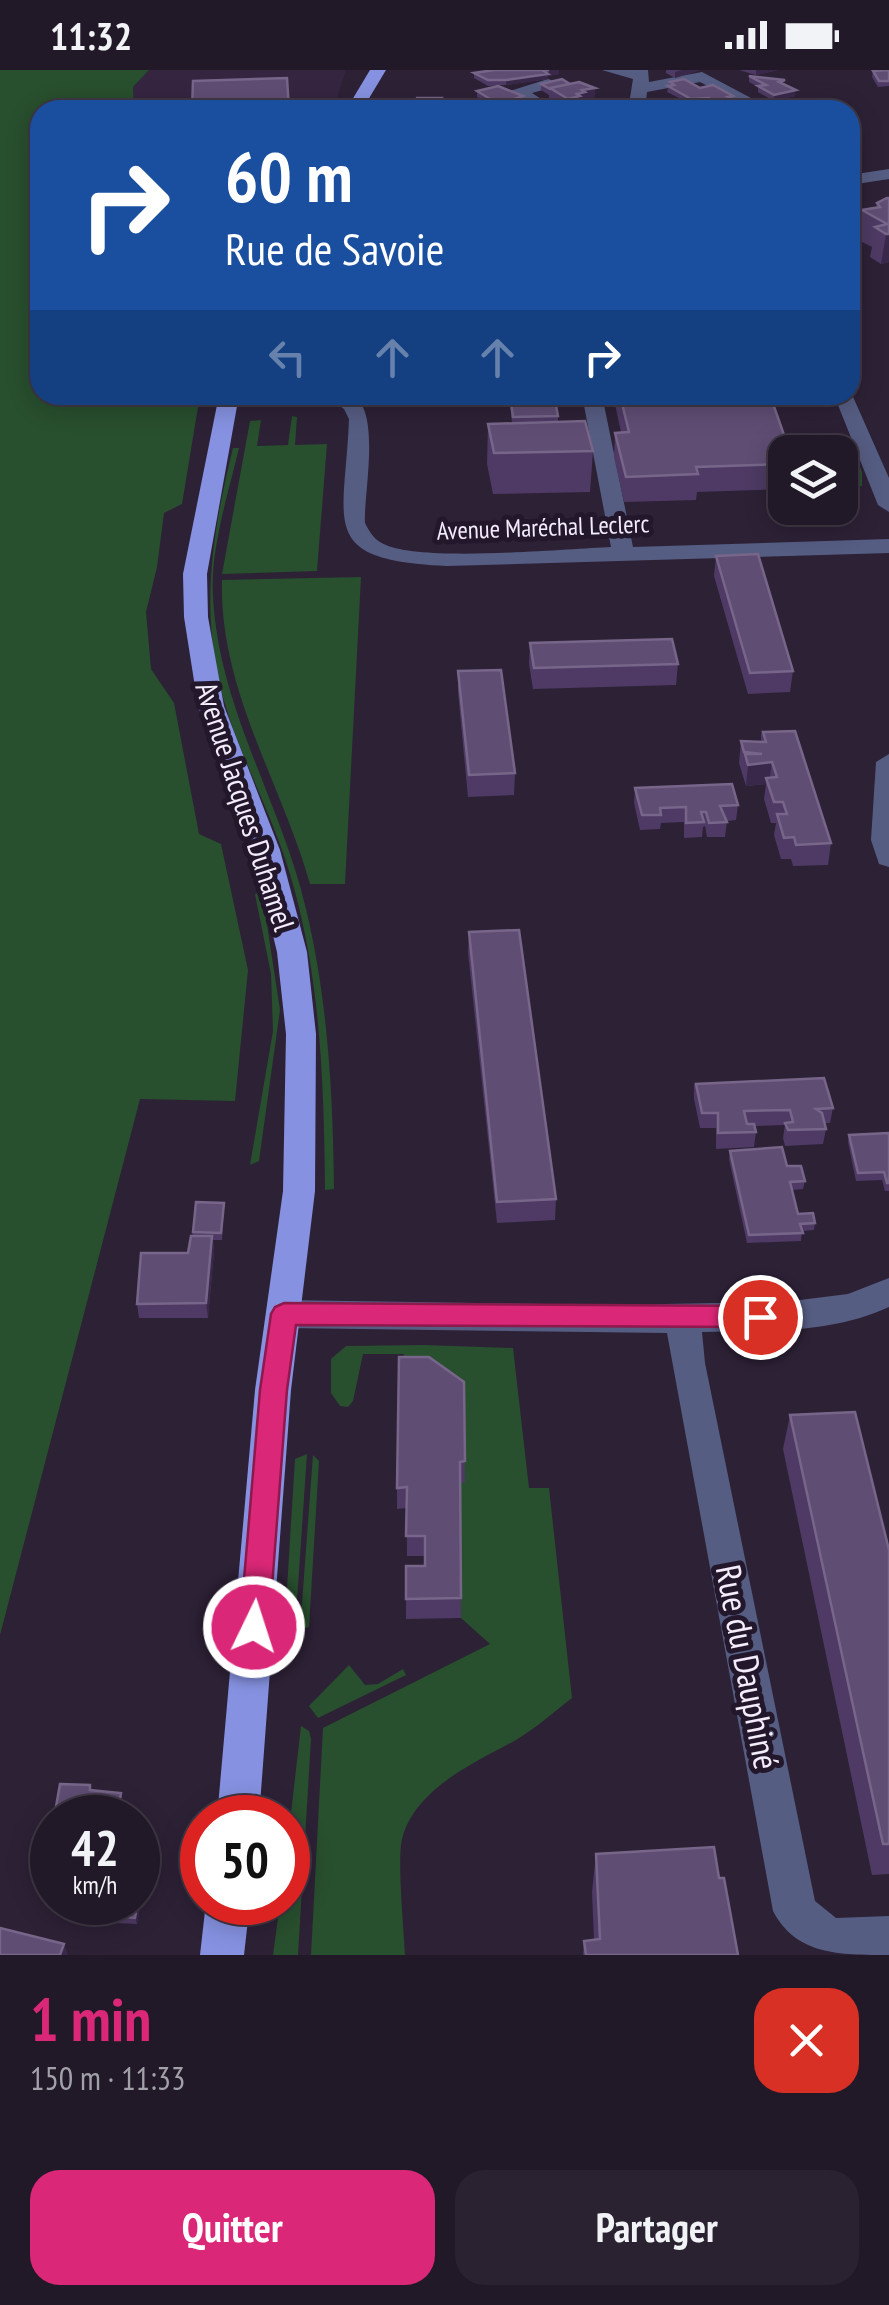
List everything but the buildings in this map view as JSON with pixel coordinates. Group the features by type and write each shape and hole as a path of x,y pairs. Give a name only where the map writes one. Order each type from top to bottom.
{"main road":[{"path":"360,100 378,70"},
{"name":"Avenue Jacques Duhamel","path":"227,405 195,574 196,617 211,706 266,850 298,992 299,1191 273,1390 240,1795"},
{"path":"222,1955 225,1925"}],"street":[{"path":"610,70 643,88"},
{"path":"615,100 643,88 729,70"},
{"path":"702,77 743,98"},
{"path":"533,100 518,91 548,84"},
{"path":"860,178 889,174"},
{"name":"Avenue Maréchal Leclerc","path":"351,405 360,419 351,523 369,546 386,553 423,559 889,546"},
{"path":"594,405 623,552"},
{"path":"848,405 889,505"},
{"path":"889,762 885,840 889,858"},
{"path":"284,1314 683,1319 828,1313 889,1292"},
{"name":"Rue du Dauphiné","path":"683,1319 687,1363 795,1911 812,1932 826,1939 889,1938"}],"shaded area":[{"path":"149,70 346,70 336,100 134,100 133,87"}],"green space":[{"path":"0,70 149,70 133,87 134,100 30,100 30,405 198,405 182,504 164,513 146,612 151,669 174,703 199,834 221,844 248,970 235,1101 140,1099 0,1635"},
{"path":"292,416 297,417 295,445 327,444 317,571 222,574 250,421 261,420 257,446 288,445"},
{"path":"233,448 239,448 214,560 218,638 238,717 282,831 306,909 320,978 328,1048 334,1189 325,1190 319,1037 303,925 280,844 229,717 213,649 211,582 213,549"},
{"path":"858,462 862,472 862,486 858,486"},
{"path":"361,577 345,884 310,884 230,659 222,580"},
{"path":"262,892 280,1010 259,1161 250,1165 273,1031 271,974 255,894"},
{"path":"346,1346 513,1348 529,1488 549,1488 572,1698 523,1735 433,1791 409,1821 402,1839 400,1863 405,1955 311,1955 323,1728 490,1644 461,1618 460,1483 399,1378 404,1354 363,1354 353,1401 348,1407 340,1406 331,1393 331,1359"},
{"path":"307,1454 295,1630 291,1630 285,1620 295,1459"},
{"path":"313,1455 319,1461 309,1627 300,1630"},
{"path":"349,1665 365,1685 378,1684 403,1669 406,1675 318,1718 309,1706"},
{"path":"301,1726 309,1731 311,1739 308,1795 293,1795"},
{"path":"277,1925 300,1925 298,1955 273,1955"}],"route":[{"path":"254,1627 273,1390 284,1314 760,1317"}]}
